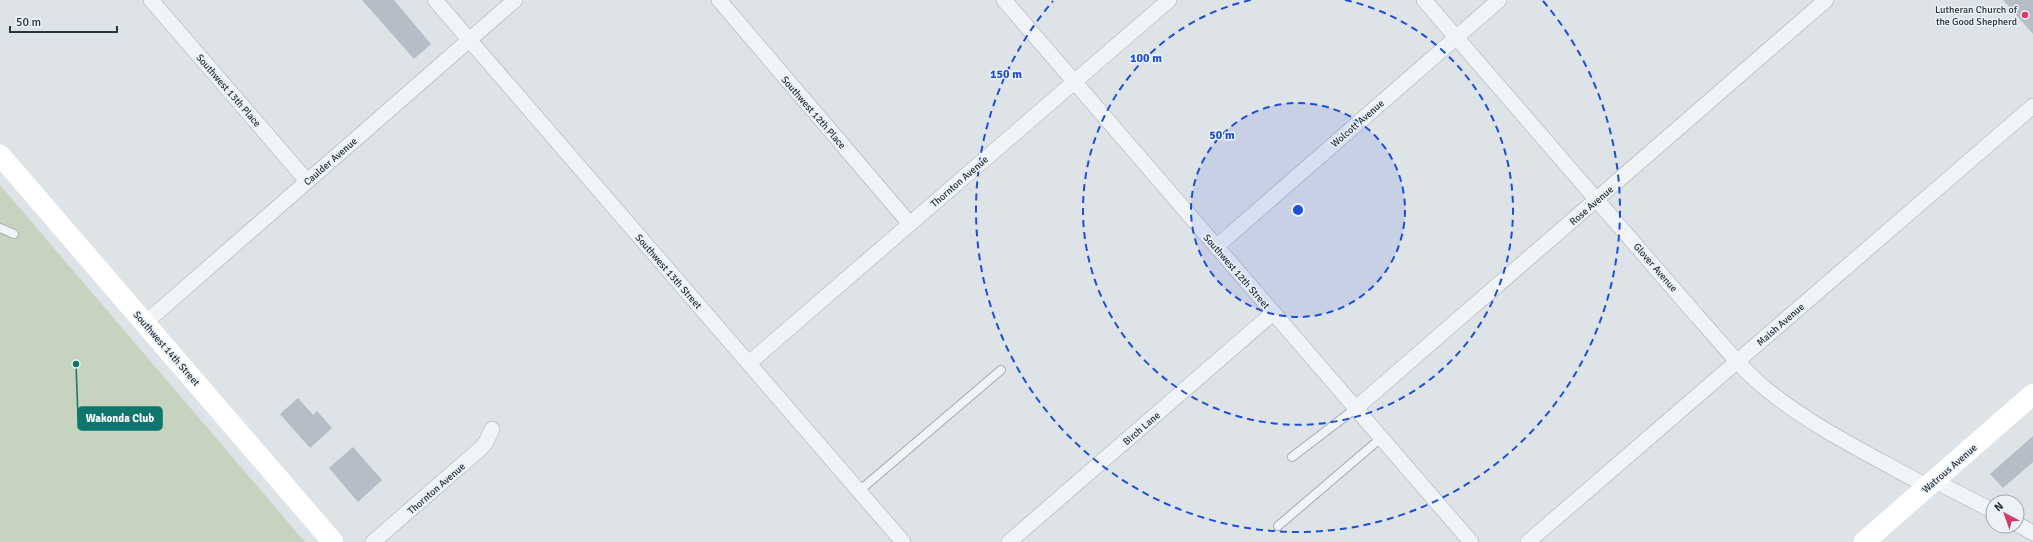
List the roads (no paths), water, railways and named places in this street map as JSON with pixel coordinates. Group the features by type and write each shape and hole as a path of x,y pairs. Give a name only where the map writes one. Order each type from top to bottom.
{"street":[{"name":"Southwest 13th Place","path":"151,0 307,181"},
{"name":"Southwest 13th Street","path":"435,0 903,542"},
{"name":"Caulder Avenue","path":"144,323 515,0"},
{"name":"Southwest 12th Place","path":"719,0 910,224"},
{"name":"Southwest 12th Street","path":"1004,0 1471,542"},
{"name":"Thornton Avenue","path":"749,363 1168,0"},
{"name":"Glover Avenue","path":"1424,0 1737,361 1765,388 1804,418 1932,484 1985,507"},
{"name":"Wolcott Avenue","path":"1216,247 1499,0"},
{"name":"Rose Avenue","path":"1356,408 1826,0"},
{"name":"Maish Avenue","path":"1528,542 2033,106"},
{"name":"Southwest 14th Street","path":"0,154 333,542"},
{"name":"Birch Lane","path":"1009,542 1273,313"},
{"name":"Watrous Avenue","path":"1864,542 2033,394"},
{"name":"Thornton Avenue","path":"373,542 480,449 486,442 492,429"}],"lane":[{"path":"0,228 14,234"},
{"path":"859,491 1002,370"},
{"path":"1292,457 1356,408"},
{"path":"1278,526 1381,438"}],"place":[{"name":"Lutheran Church of the Good Shepherd","path":"2025,15"},
{"name":"Wakonda Club","path":"76,364"}]}
